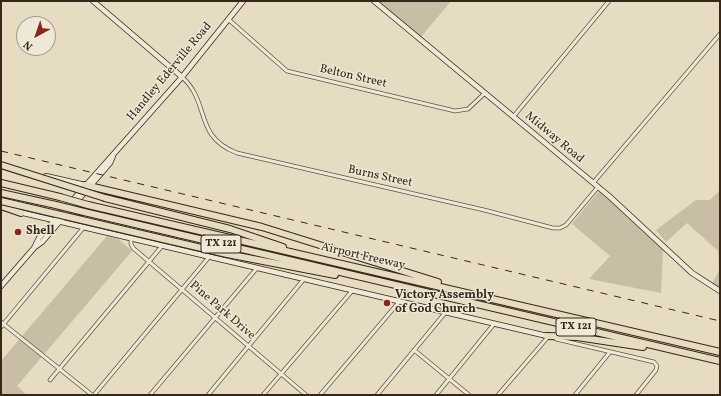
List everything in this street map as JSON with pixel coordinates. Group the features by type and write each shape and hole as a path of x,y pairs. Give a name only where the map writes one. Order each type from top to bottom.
{"highway":[{"path":"1,166 104,198 230,229 321,259"},
{"name":"Airport Freeway","path":"1,182 88,204 720,352"},
{"path":"88,186 262,227 468,290 479,295"},
{"name":"Airport Freeway","path":"1,193 720,361"},
{"path":"1,201 54,215 227,254 310,271 357,276"},
{"path":"1,207 21,213"},
{"path":"547,336 577,337 680,352"}],"main road":[{"path":"93,1 182,77"},
{"name":"Handley Ederville Road","path":"1,286 34,248 42,242 57,221 110,163 113,156 182,77 243,1"},
{"name":"Midway Road","path":"374,1 594,183 692,273 707,284 720,290"},
{"path":"1,166 88,186"},
{"path":"21,213 547,336"}],"street":[{"path":"513,116 609,1"},
{"name":"Belton Street","path":"228,19 287,71 455,111 472,107 485,93"},
{"path":"594,183 720,34"},
{"name":"Burns Street","path":"182,77 196,93 202,118 210,132 220,144 237,153 552,228 560,228 566,225 598,187"},
{"path":"84,227 2,324 93,395 209,257"},
{"name":"Pine Park Drive","path":"131,238 132,247 306,395"},
{"path":"50,380 162,246"},
{"path":"150,395 257,268"},
{"path":"208,395 304,279"},
{"path":"263,395 352,291"},
{"path":"320,395 399,302"},
{"path":"377,395 445,312"},
{"path":"436,395 494,324"},
{"path":"498,395 547,336 654,362 657,366 656,370 636,395"},
{"path":"414,350 469,395"},
{"path":"574,395 610,352"}],"shaded area":[{"path":"378,1 451,1 421,37"},
{"path":"720,190 720,287 712,284 719,271 718,251 687,223 666,242 656,230 696,200 710,200"},
{"path":"599,191 663,250 661,293 589,279 610,256 572,224"},
{"path":"107,236 118,239 132,251 17,386 27,395 1,395 1,361"}],"railway":[{"path":"1,151 720,321"}],"place":[{"name":"Shell","path":"18,232"},
{"name":"Victory Assembly of God Church","path":"387,303"}]}
